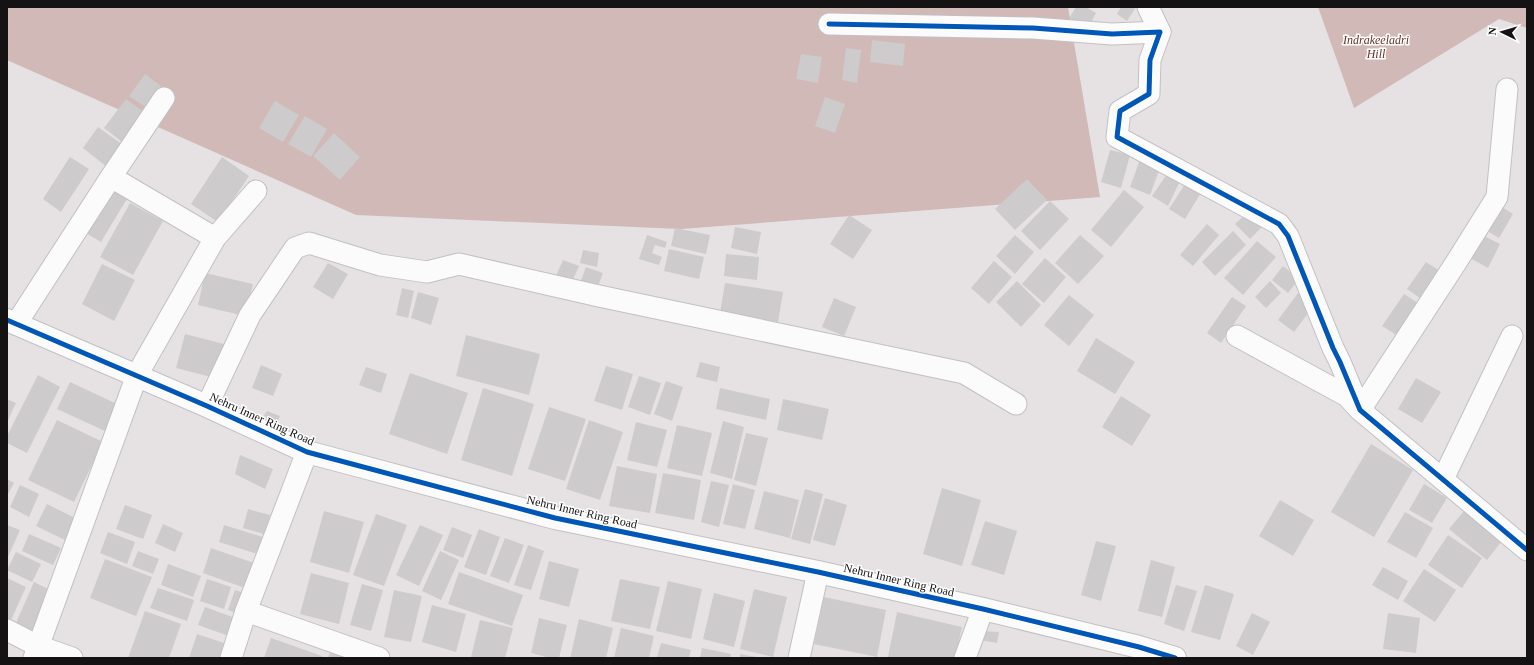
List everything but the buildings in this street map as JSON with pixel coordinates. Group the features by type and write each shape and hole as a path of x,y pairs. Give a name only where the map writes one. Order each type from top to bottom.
{"street":[{"path":"1148,7 1160,32 1150,60 1149,94 1120,111 1116,137 1279,224 1288,236 1333,348 1360,410"},
{"path":"829,24 1033,28 1112,34 1160,32"},
{"path":"1360,410 1457,261 1496,197 1507,89"},
{"path":"12,322 164,98"},
{"path":"111,176 215,238"},
{"path":"36,652 137,375 215,238 256,191"},
{"path":"207,406 250,315 295,248 309,243 380,266 426,272 459,264 607,298 964,373 1016,404"},
{"name":"Nehru Inner Ring Road","path":"12,322 137,375 307,452 555,518 818,572 982,609 1139,647 1175,658"},
{"path":"1237,336 1347,396 1360,410 1527,550"},
{"path":"1443,479 1512,336"},
{"path":"231,658 246,611 307,452"},
{"path":"799,658 818,572"},
{"path":"965,658 982,609"},
{"path":"246,611 379,658"},
{"path":"7,630 36,652 72,658"}],"green space":[{"path":"7,7 1068,7 1100,197 681,229 356,215 7,60"},
{"name":"Indrakeeladri Hill","path":"1318,7 1527,7 1527,28 1499,19 1354,108"}],"cycle path":[{"path":"829,24 1033,28 1112,34 1160,32 1150,60 1149,94 1120,111 1117,137 1279,224 1288,236 1333,348 1360,410 1527,550"},
{"path":"7,320 207,406 307,452 555,518 818,572 983,609 1139,647 1175,658"}]}
